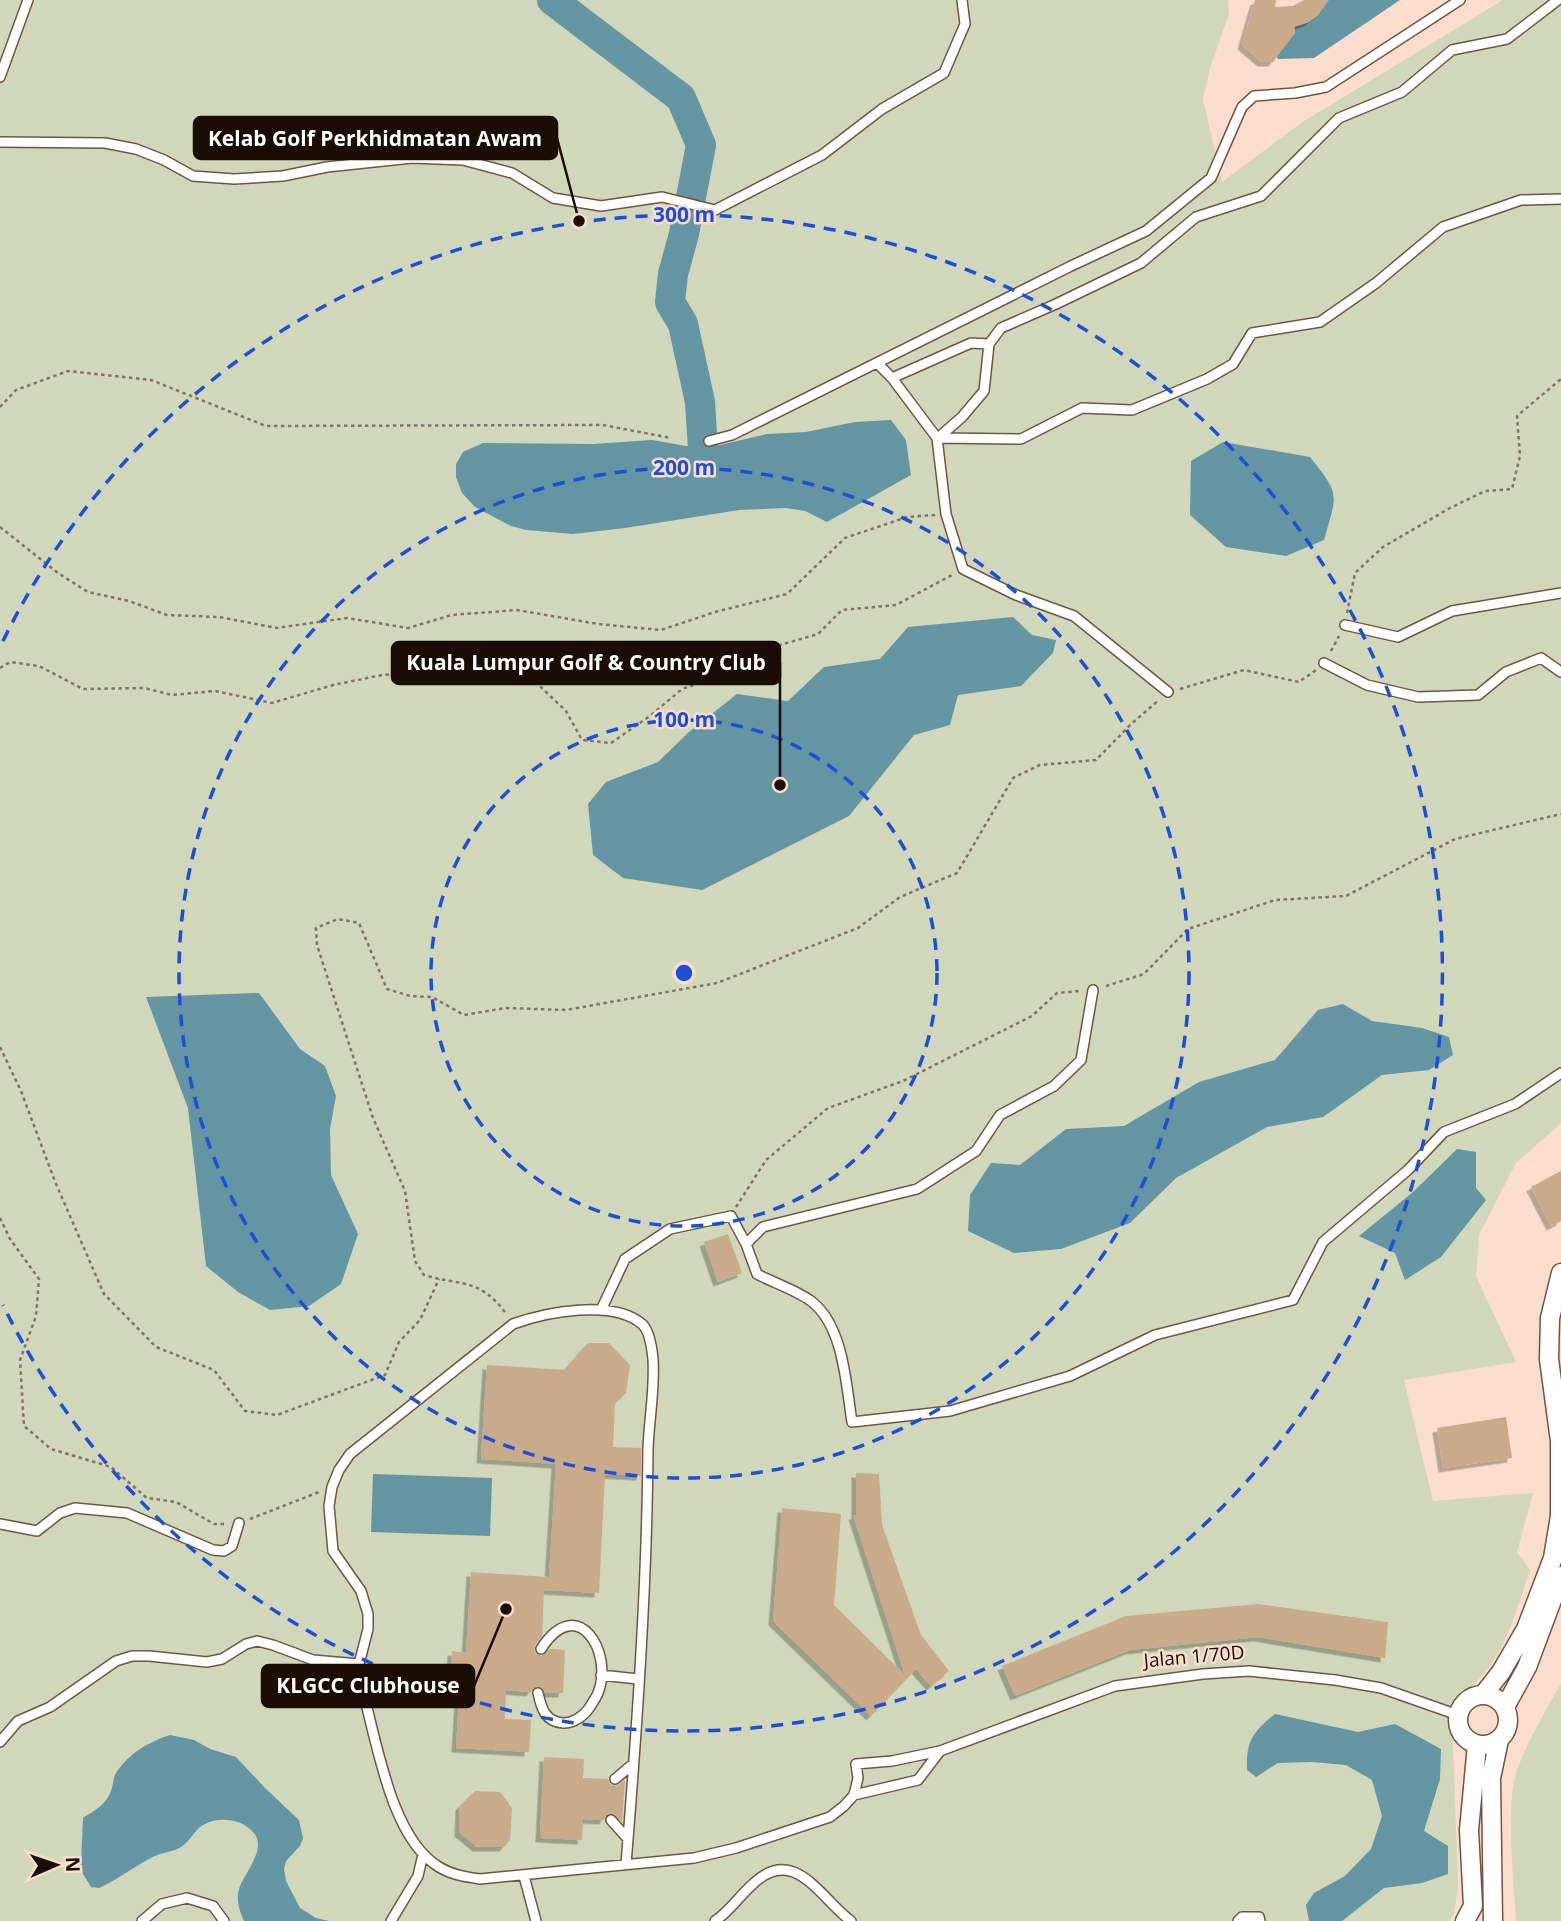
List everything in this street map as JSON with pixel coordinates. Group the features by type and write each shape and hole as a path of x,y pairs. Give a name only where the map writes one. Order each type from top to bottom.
{"street":[{"path":"1483,1695 1501,1672 1526,1629 1553,1558 1560,1516 1560,1441 1549,1359 1550,1318 1561,1273"},
{"path":"1505,1706 1527,1667 1561,1576"},
{"path":"1483,1695 1494,1696 1505,1706 1508,1728 1499,1740 1492,1744 1477,1745 1464,1737 1458,1716 1465,1702 1471,1697 1483,1695"},
{"path":"1493,1921 1491,1777 1499,1740"},
{"path":"1465,1921 1473,1906 1469,1830 1477,1745"}],"lane":[{"path":"0,77 28,0"},
{"path":"0,142 105,143 136,149 193,176 234,179 284,176 327,167 412,158 463,160 512,173 553,198 601,206 662,197 715,210 822,155 882,109 944,74 965,24 962,0"},
{"path":"709,442 732,435 1146,231 1211,178 1242,107 1254,96 1295,93 1326,87 1460,0"},
{"path":"937,438 962,417 984,391 989,344 1001,328 1141,263 1196,217 1261,195 1339,118 1402,92 1452,50 1507,39 1558,0"},
{"path":"937,438 1021,439 1082,408 1132,410 1207,379 1233,364 1252,333 1320,322 1376,283 1443,227 1521,201 1561,199"},
{"path":"892,378 971,343 989,344"},
{"path":"877,363 892,378 937,438 946,514 963,569 1016,595 1074,616 1168,692"},
{"path":"1345,625 1398,637 1452,611 1561,593"},
{"path":"1324,663 1367,685 1418,697 1478,695 1506,672 1541,658 1561,672"},
{"path":"746,1244 763,1227 917,1189 976,1150 1000,1115 1054,1086 1081,1060 1093,990"},
{"path":"601,1311 625,1259 670,1229 731,1216 746,1244 757,1274 812,1301 832,1327 842,1359 852,1422 950,1411 1070,1376 1155,1335 1293,1300 1323,1242 1408,1170 1444,1132 1515,1104 1561,1073"},
{"path":"626,1864 648,1499 649,1422 654,1397 653,1357 643,1325 621,1314 565,1311 537,1315 513,1324 350,1454 332,1487 329,1506 333,1551 361,1591 368,1614 368,1629 359,1664 360,1681 396,1814 423,1854 439,1867 458,1875 480,1879 524,1877 694,1858 736,1848 830,1817 854,1795 918,1780 940,1751"},
{"path":"0,1524 37,1531 60,1513 75,1508 127,1513 213,1550 224,1551 232,1546 239,1523"},
{"path":"538,1693 542,1711 546,1716 563,1723 577,1720 586,1713 598,1693 601,1675 601,1660 597,1647 589,1633 579,1627 565,1625 555,1629 541,1649"},
{"path":"0,1742 18,1721 50,1707 91,1676 123,1658 149,1656 207,1662 222,1659 246,1644 257,1641 313,1660 359,1664"},
{"name":"Jalan 1/70D","path":"854,1795 858,1778 856,1764 892,1761 940,1751 1115,1686 1203,1674 1249,1671 1335,1680 1381,1688 1458,1716"},
{"path":"601,1675 638,1679"},
{"path":"615,1779 634,1764"},
{"path":"611,1820 628,1839"},
{"path":"391,1921 418,1876 423,1854"},
{"path":"715,1921 765,1873 776,1870 802,1875 851,1921"},
{"path":"524,1877 536,1921"},
{"path":"142,1921 162,1904 187,1898 213,1906 225,1921"},
{"path":"1238,1921 1242,1917 1259,1917 1260,1921"}],"path":[{"path":"0,408 16,390 68,371 151,380 266,426 603,425 671,438"},
{"path":"513,1324 488,1293 475,1286 424,1275 415,1261 405,1192 373,1118 317,945 316,928 338,919 359,923 387,989 410,996 432,997 464,1015 505,1009 566,1010 717,983 858,928 900,897 957,873 1013,778 1040,765 1096,760 1130,724 1168,692 1244,670 1299,682 1324,663 1345,625 1355,573 1383,547 1450,508 1485,491 1512,489 1520,456 1517,416 1561,379"},
{"path":"0,527 58,573 88,592 130,601 167,615 219,617 277,628 347,618 408,628 452,615 517,610 598,624 661,630 715,612 787,594 845,538 907,517 946,514"},
{"path":"0,668 10,662 39,666 83,689 144,688 172,695 215,691 272,703 333,685 382,675 484,666 526,673 566,711 582,740 611,743 650,716 682,688 714,678 749,654 818,634 842,610 896,605 963,569"},
{"path":"731,1216 766,1160 828,1108 903,1081 1032,1016 1057,993 1093,990 1144,974 1188,929 1275,900 1346,896 1455,839 1561,814"},
{"path":"0,1047 104,1294 156,1347 214,1370 245,1411 277,1415 385,1375 399,1342 420,1321 439,1279"},
{"path":"0,1218 10,1239 39,1279 36,1316 20,1360 24,1426 51,1448 111,1467 147,1498 176,1502 214,1524 239,1523 332,1487"}],"green space":[{"path":"0,0 1228,0 1229,14 1210,68 1203,99 1222,182 1301,123 1503,0 1561,0 1561,1123 1516,1163 1479,1235 1476,1276 1516,1362 1404,1380 1433,1501 1533,1493 1517,1552 1530,1570 1514,1616 1493,1661 1466,1694 1452,1718 1458,1886 1454,1914 1450,1921 0,1921"},
{"path":"1561,1683 1561,1921 1516,1921 1511,1844 1513,1785 1526,1748"}],"water":[{"path":"1326,0 1400,0 1314,58 1278,59 1273,49 1295,33 1294,25 1314,18"},
{"path":"891,420 906,440 911,475 827,522 805,511 786,508 739,510 573,534 526,530 511,526 475,507 462,493 456,477 456,464 463,452 483,443 593,444 652,440 703,449 767,434 806,432 855,422"},
{"path":"1223,442 1310,457 1327,480 1334,496 1324,540 1286,556 1226,547 1190,515 1191,461"},
{"path":"1013,617 1032,635 1056,640 1053,653 1021,686 958,695 950,725 914,735 849,816 702,890 623,878 593,855 588,804 606,782 658,762 690,731 737,694 788,701 824,667 880,659 908,627"},
{"path":"259,993 300,1049 325,1066 336,1096 330,1129 331,1175 358,1234 341,1284 309,1306 270,1310 238,1292 206,1266 188,1108 146,997"},
{"path":"1343,1004 1372,1021 1422,1028 1449,1037 1453,1055 1429,1070 1382,1075 1323,1117 1267,1127 1176,1178 1130,1223 1061,1249 1014,1253 968,1231 970,1195 991,1163 1020,1165 1066,1129 1124,1126 1199,1082 1275,1060 1318,1010"},
{"path":"1457,1149 1476,1152 1476,1188 1486,1200 1441,1257 1405,1280 1395,1253 1359,1236 1412,1193"},
{"path":"373,1474 492,1478 490,1536 371,1532"},
{"path":"1275,1714 1358,1732 1395,1724 1441,1749 1440,1779 1424,1831 1448,1846 1448,1874 1422,1883 1384,1888 1342,1921 1309,1921 1306,1905 1314,1893 1345,1876 1371,1849 1382,1816 1372,1780 1346,1765 1278,1763 1256,1777 1247,1770 1252,1738"},
{"path":"170,1735 194,1740 210,1749 236,1757 299,1820 303,1838 300,1846 286,1861 286,1881 300,1908 316,1918 329,1921 244,1921 238,1892 257,1852 258,1841 255,1834 243,1824 230,1820 209,1822 181,1847 155,1856 99,1888 91,1887 83,1874 81,1864 83,1818 106,1800 115,1775 125,1761 147,1745"}],"building":[{"path":"1255,0 1276,0 1275,7 1293,6 1304,0 1329,0 1309,22 1294,27 1295,33 1273,62 1262,62 1242,45"},
{"path":"1561,1171 1561,1221 1551,1226 1531,1187"},
{"path":"728,1234 742,1273 718,1282 704,1242"},
{"path":"588,1343 609,1343 630,1365 626,1393 615,1403 613,1447 641,1448 641,1476 605,1474 599,1593 544,1590 542,1637 535,1645 534,1651 541,1656 550,1649 565,1650 563,1693 545,1693 539,1686 534,1687 531,1692 506,1690 505,1719 531,1720 529,1752 456,1748 460,1684 450,1684 452,1651 466,1653 471,1572 549,1577 556,1464 481,1459 487,1365 565,1370"},
{"path":"1506,1417 1512,1458 1443,1468 1437,1428"},
{"path":"856,1473 879,1474 882,1525 921,1635 949,1671 931,1686 916,1669 871,1716 773,1621 782,1508 841,1514 834,1605 905,1675 853,1515 856,1515"},
{"path":"1258,1604 1388,1622 1385,1658 1258,1637 1130,1650 1015,1696 1002,1666 1126,1616"},
{"path":"544,1757 584,1759 583,1778 608,1779 610,1784 616,1786 625,1780 622,1821 610,1813 604,1820 583,1819 582,1840 540,1838"},
{"path":"475,1791 500,1792 512,1808 510,1840 504,1847 477,1847 459,1832 460,1806"}],"waterway":[{"path":"552,0 681,98 701,145 684,234 673,274 670,302 683,324 700,402 703,449"}],"place":[{"name":"Kelab Golf Perkhidmatan Awam","path":"579,221"},
{"name":"Kuala Lumpur Golf & Country Club","path":"780,785"},
{"name":"KLGCC Clubhouse","path":"506,1609"}]}
